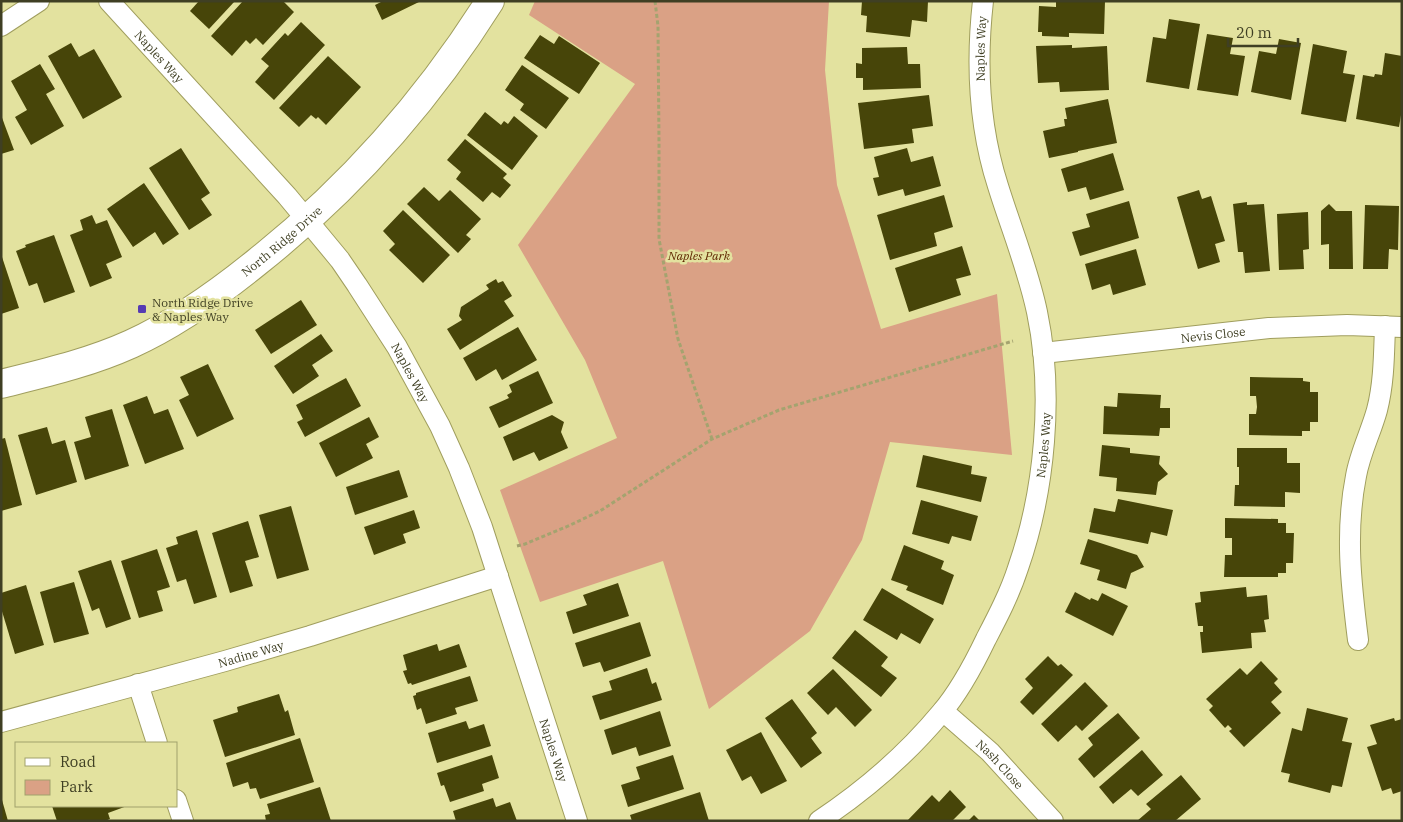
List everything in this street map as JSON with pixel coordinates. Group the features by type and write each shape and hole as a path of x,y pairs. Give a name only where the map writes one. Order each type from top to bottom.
{"street":[{"path":"1,26 39,1"},
{"name":"Naples Way","path":"109,1 308,220 357,285 417,382 459,468 482,527 577,821"},
{"name":"North Ridge Drive","path":"1,384 86,361 151,334 233,281 286,240 349,180 426,93 450,62 490,1"},
{"name":"Naples Way","path":"819,821 884,771 926,730 943,711 956,692 977,658 1004,603 1018,568 1030,528 1038,490 1044,445 1045,397 1043,353 1038,315 1027,271 997,184 988,147 982,111 980,69 980,34 983,1"},
{"name":"Nevis Close","path":"1043,353 1269,328 1347,325 1393,327 1382,374 1380,398 1359,460 1352,498 1351,582 1358,640"},
{"name":"Nadine Way","path":"1,722 225,661 498,576"},
{"path":"138,684 158,742"},
{"name":"Nash Close","path":"943,711 990,752 1053,821"},
{"path":"178,806 183,821"}],"path":[{"path":"655,1 658,26 658,239 678,339 712,438"},
{"path":"517,546 566,527 600,511 712,438 779,410 1013,342"}],"green space":[{"name":"Naples Park","path":"535,1 829,1 825,70 837,185 881,329 997,294 1012,455 890,442 862,540 810,631 709,709 663,561 540,602 500,490 617,438 585,360 518,245 635,84 529,15"}],"building":[{"path":"199,1 235,1 209,29 190,11"},
{"path":"243,1 283,1 294,12 263,45 256,38 250,44 246,40 232,56 211,36"},
{"path":"380,1 421,1 382,20 375,5"},
{"path":"862,1 928,1 927,22 912,20 910,37 866,32 867,16 861,15"},
{"path":"1056,1 1105,1 1104,34 1069,33 1069,37 1042,36 1042,32 1038,32 1039,6 1056,7"},
{"path":"1169,19 1200,24 1189,89 1146,82 1153,37 1166,39"},
{"path":"301,22 325,45 274,100 255,82 269,66 261,59 285,33 288,36"},
{"path":"1207,34 1233,38 1230,54 1245,56 1238,96 1197,90"},
{"path":"540,35 554,44 559,36 600,63 579,94 524,58"},
{"path":"1279,39 1301,43 1291,100 1251,92 1259,51 1276,54"},
{"path":"71,43 79,57 94,49 122,97 83,119 48,56"},
{"path":"1313,44 1347,51 1343,73 1355,75 1346,122 1301,114"},
{"path":"1072,45 1072,48 1107,46 1109,90 1060,92 1059,82 1038,83 1036,46"},
{"path":"907,47 908,64 920,64 921,88 863,90 863,78 856,78 856,63 862,64 862,48"},
{"path":"1385,53 1402,56 1402,109 1399,127 1356,119 1363,75 1374,77 1375,74 1382,75"},
{"path":"328,56 361,87 326,125 318,117 316,119 311,115 299,127 279,108"},
{"path":"40,64 55,89 46,94 64,126 31,145 15,117 27,110 11,81"},
{"path":"522,65 569,98 546,129 520,110 524,104 505,90"},
{"path":"929,95 933,126 912,129 914,143 864,149 858,103"},
{"path":"1108,99 1117,143 1049,158 1043,131 1065,126 1064,119 1067,119 1065,108"},
{"path":"485,112 501,125 504,121 508,124 514,116 538,136 512,170 467,135"},
{"path":"1,115 14,150 1,154"},
{"path":"465,139 507,174 503,178 511,185 500,198 492,192 483,202 456,179 461,172 447,160"},
{"path":"181,148 210,193 201,199 212,215 189,230 149,168"},
{"path":"907,148 911,162 933,156 941,186 905,196 903,189 878,196 873,178 879,177 874,157"},
{"path":"1113,153 1124,190 1090,200 1086,187 1068,192 1061,169"},
{"path":"144,183 179,234 163,245 155,232 133,247 107,209"},
{"path":"424,187 439,201 450,190 481,219 466,235 471,239 458,253 407,204"},
{"path":"1199,190 1202,199 1211,196 1225,241 1215,244 1220,262 1198,269 1177,197"},
{"path":"944,195 953,227 934,233 937,246 890,260 877,215"},
{"path":"1129,201 1139,238 1080,256 1072,232 1090,227 1086,214"},
{"path":"1247,202 1247,205 1264,204 1270,271 1245,273 1243,252 1238,252 1233,204"},
{"path":"1329,204 1336,211 1352,211 1353,269 1329,269 1329,244 1321,245 1321,211"},
{"path":"1365,205 1399,206 1398,250 1389,249 1388,269 1363,269"},
{"path":"403,210 450,255 423,283 389,250 395,244 383,231"},
{"path":"1308,212 1309,249 1303,250 1304,269 1279,270 1277,214"},
{"path":"92,215 96,224 107,220 122,257 106,264 112,278 90,287 70,235 83,230 80,220"},
{"path":"54,235 75,292 44,303 37,283 29,286 16,251 26,247 25,245"},
{"path":"962,246 971,275 956,279 961,295 909,312 895,268"},
{"path":"1136,249 1146,285 1113,295 1110,284 1092,290 1085,264"},
{"path":"1,254 19,308 1,314"},
{"path":"496,279 498,283 503,281 512,296 504,301 514,316 460,350 447,329 462,320 459,316 461,307 489,289 486,285"},
{"path":"301,300 317,325 271,354 255,330"},
{"path":"518,327 537,360 502,380 496,369 476,381 463,358"},
{"path":"321,334 333,351 312,365 319,376 293,394 274,366"},
{"path":"208,364 234,419 197,437 179,400 189,395 180,377"},
{"path":"538,371 553,403 499,428 489,407 509,398 507,395 512,392 509,385"},
{"path":"1250,377 1303,378 1303,381 1310,382 1310,392 1318,392 1318,422 1310,422 1310,431 1302,431 1302,436 1249,435 1249,414 1256,414 1257,407 1256,396 1250,396"},
{"path":"346,378 361,406 305,437 297,422 303,419 296,405"},
{"path":"1118,393 1161,395 1160,408 1170,408 1170,428 1160,428 1159,436 1103,434 1104,406 1117,407"},
{"path":"147,396 154,414 168,409 184,449 145,464 123,405"},
{"path":"112,409 129,466 85,480 74,442 91,437 85,417"},
{"path":"552,415 564,422 561,432 568,448 539,461 534,452 513,461 503,437"},
{"path":"369,417 379,437 366,444 373,458 336,477 319,443"},
{"path":"47,427 52,444 65,440 77,482 36,495 18,435"},
{"path":"5,438 22,505 1,511 1,439"},
{"path":"1102,445 1130,448 1130,453 1160,456 1159,464 1168,474 1158,482 1156,495 1116,491 1117,478 1099,476"},
{"path":"1237,448 1287,448 1287,463 1300,463 1300,493 1285,492 1285,507 1234,506 1235,485 1239,485"},
{"path":"923,455 972,466 971,474 987,477 981,502 916,487"},
{"path":"399,470 408,497 355,515 346,487"},
{"path":"1118,499 1173,510 1167,536 1151,532 1148,544 1089,532 1094,508 1115,512"},
{"path":"921,500 978,516 971,541 952,536 949,544 912,534"},
{"path":"291,506 309,570 277,579 259,515"},
{"path":"414,510 420,528 403,534 406,543 374,555 364,527"},
{"path":"1225,518 1278,519 1278,523 1286,523 1286,533 1294,533 1293,563 1286,563 1286,573 1278,573 1278,577 1224,577 1225,555 1232,555 1232,538 1225,538"},
{"path":"248,521 259,557 245,561 253,586 230,593 212,533"},
{"path":"197,530 217,597 194,604 186,579 177,582 166,548 178,544 176,537"},
{"path":"1088,539 1137,555 1144,567 1131,573 1126,589 1097,580 1100,570 1080,564"},
{"path":"904,545 944,561 941,569 954,575 943,605 906,590 908,586 891,580"},
{"path":"157,549 170,587 157,591 163,611 139,618 121,561"},
{"path":"111,560 131,619 106,628 99,608 92,611 78,571"},
{"path":"74,582 89,634 54,643 40,592"},
{"path":"618,583 629,616 573,634 566,612 587,605 583,595"},
{"path":"26,585 44,645 15,654 1,608 1,593"},
{"path":"1246,587 1247,597 1267,595 1269,619 1264,620 1266,632 1251,633 1252,648 1202,653 1200,632 1203,632 1203,626 1198,626 1195,603 1201,602 1200,592"},
{"path":"882,588 934,619 920,644 901,633 897,640 863,620"},
{"path":"1075,592 1090,600 1091,598 1098,601 1102,593 1128,606 1113,636 1065,612"},
{"path":"640,622 651,656 604,672 600,662 583,667 575,643"},
{"path":"855,630 888,657 881,666 897,678 881,697 832,658"},
{"path":"437,644 439,651 459,644 467,667 412,685 411,683 408,684 403,671 407,670 403,655"},
{"path":"1048,656 1058,666 1061,664 1073,675 1033,715 1020,702 1033,688 1025,679"},
{"path":"1261,661 1278,679 1274,683 1282,692 1271,702 1281,713 1244,747 1229,731 1232,729 1228,725 1225,728 1209,710 1213,706 1206,699 1240,668 1247,675"},
{"path":"647,668 652,684 656,682 662,700 600,720 592,696 612,690 609,681"},
{"path":"833,669 872,710 855,727 836,707 828,715 807,693"},
{"path":"470,676 478,701 455,708 457,714 426,724 421,708 417,710 413,696 416,693"},
{"path":"1085,682 1108,706 1082,731 1076,725 1058,742 1041,724"},
{"path":"279,694 285,712 288,710 295,735 225,757 213,720 238,712 237,707"},
{"path":"792,699 817,733 811,738 822,753 801,768 765,718"},
{"path":"1307,708 1348,718 1342,741 1352,743 1342,787 1332,785 1330,793 1288,782 1290,774 1281,772 1292,728 1302,731"},
{"path":"660,711 671,746 639,756 636,747 612,755 604,730"},
{"path":"1118,713 1140,738 1094,778 1078,759 1093,745 1088,738"},
{"path":"1394,718 1395,721 1402,719 1402,791 1393,794 1391,788 1382,791 1367,747 1377,744 1370,725"},
{"path":"466,721 469,729 484,724 491,746 437,763 428,733"},
{"path":"761,732 787,781 761,794 751,776 742,781 726,750"},
{"path":"300,738 314,782 260,799 256,788 250,789 248,782 233,787 226,763"},
{"path":"1142,750 1163,775 1138,796 1131,789 1113,804 1099,787"},
{"path":"492,755 499,778 482,784 484,791 450,802 444,785 441,786 437,773"},
{"path":"673,755 684,789 628,807 621,785 640,779 636,767"},
{"path":"1181,775 1201,799 1175,821 1137,821 1151,809 1146,804"},
{"path":"320,787 331,821 266,821 265,815 270,814 267,804"},
{"path":"950,790 966,807 952,821 907,821 932,795 939,802"},
{"path":"700,792 709,821 632,821 630,815"},
{"path":"493,798 496,807 510,802 517,821 456,821 453,811"},
{"path":"2,800 8,821 1,821"},
{"path":"52,807 124,807 108,813 110,819 105,821 57,821"},
{"path":"974,815 980,821 968,821"}],"place":[{"name":"North Ridge Drive & Naples Way","path":"142,309"}]}
